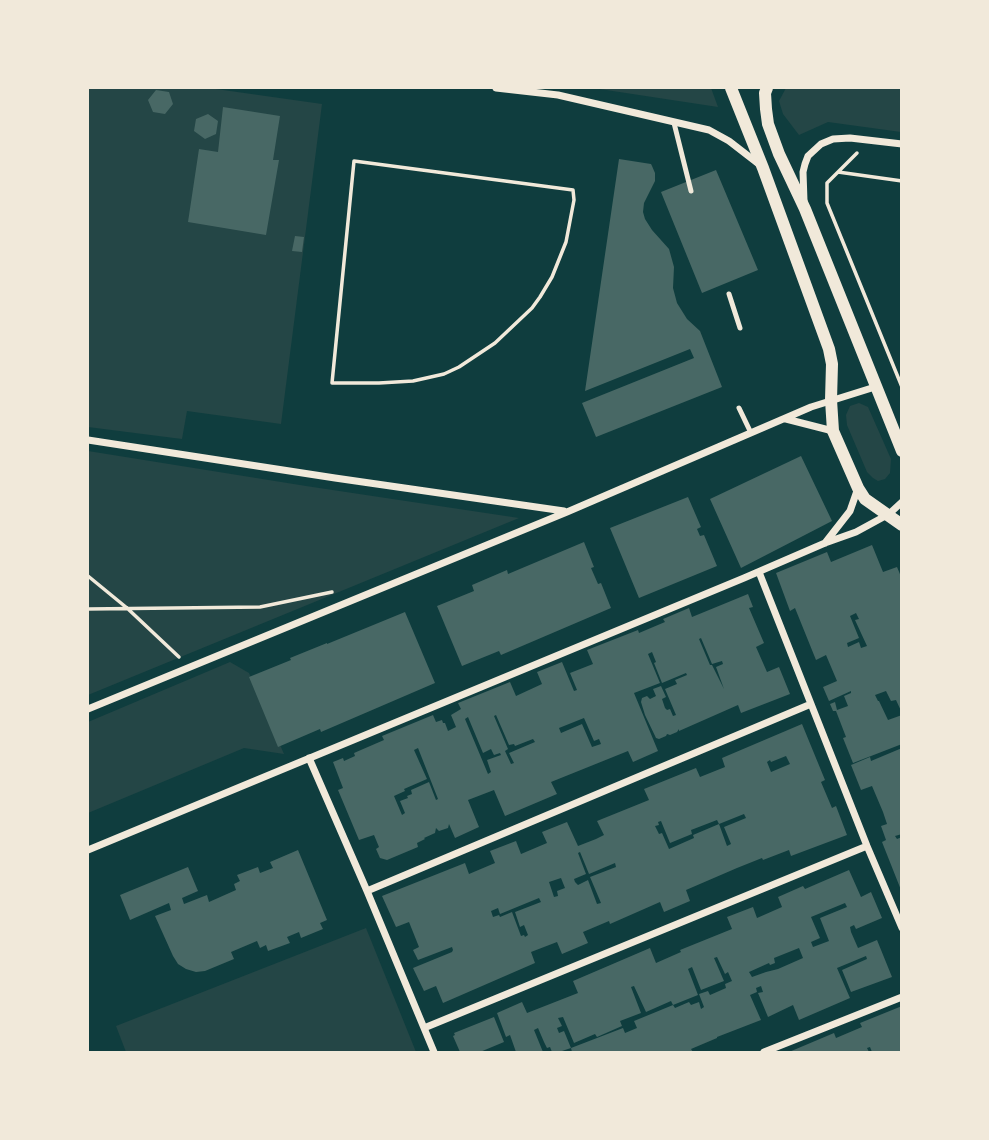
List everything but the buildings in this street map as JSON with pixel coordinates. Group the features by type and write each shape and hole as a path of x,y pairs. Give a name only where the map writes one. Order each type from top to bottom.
{"street":[{"path":"496,88 558,95 709,131 729,141 763,168"},
{"path":"732,88 829,349 832,363 831,400 834,430 865,499 901,525"},
{"path":"766,88 768,124 779,154 804,209 901,451"},
{"path":"804,209 803,172 808,156 821,144 834,139 862,138 901,144"},
{"path":"88,709 568,512 831,400 875,387"},
{"path":"786,419 834,430"},
{"path":"88,440 568,512"},
{"path":"825,543 849,511 858,488"},
{"path":"88,850 856,532 888,514 901,502"},
{"path":"759,572 901,928"},
{"path":"367,891 811,704"},
{"path":"309,758 434,1052"},
{"path":"424,1028 867,846"},
{"path":"764,1052 901,997"}],"lane":[{"path":"674,122 691,191"},
{"path":"729,294 740,328"},
{"path":"739,408 751,433"}],"path":[{"path":"862,138 857,153 827,183 827,203 901,387"},
{"path":"354,162 573,190 574,200 566,243 552,277 532,308 495,343 444,374 413,381 332,383 354,162"},
{"path":"838,172 901,181"},
{"path":"88,576 179,657"},
{"path":"88,609 260,607 333,592"}],"shaded area":[{"path":"88,88 209,88 322,104 281,424 187,411 182,439 88,427"},
{"path":"593,88 711,88 718,107"},
{"path":"786,88 901,88 901,132 828,122 799,135 783,114 779,101"},
{"path":"859,403 868,407 891,459 890,473 885,479 878,481 867,472 847,425 846,415 850,406"},
{"path":"88,451 306,486 519,518 88,695"},
{"path":"230,662 249,673 284,754 244,748 88,813 88,722"},
{"path":"366,928 416,1052 126,1052 116,1026"}]}
